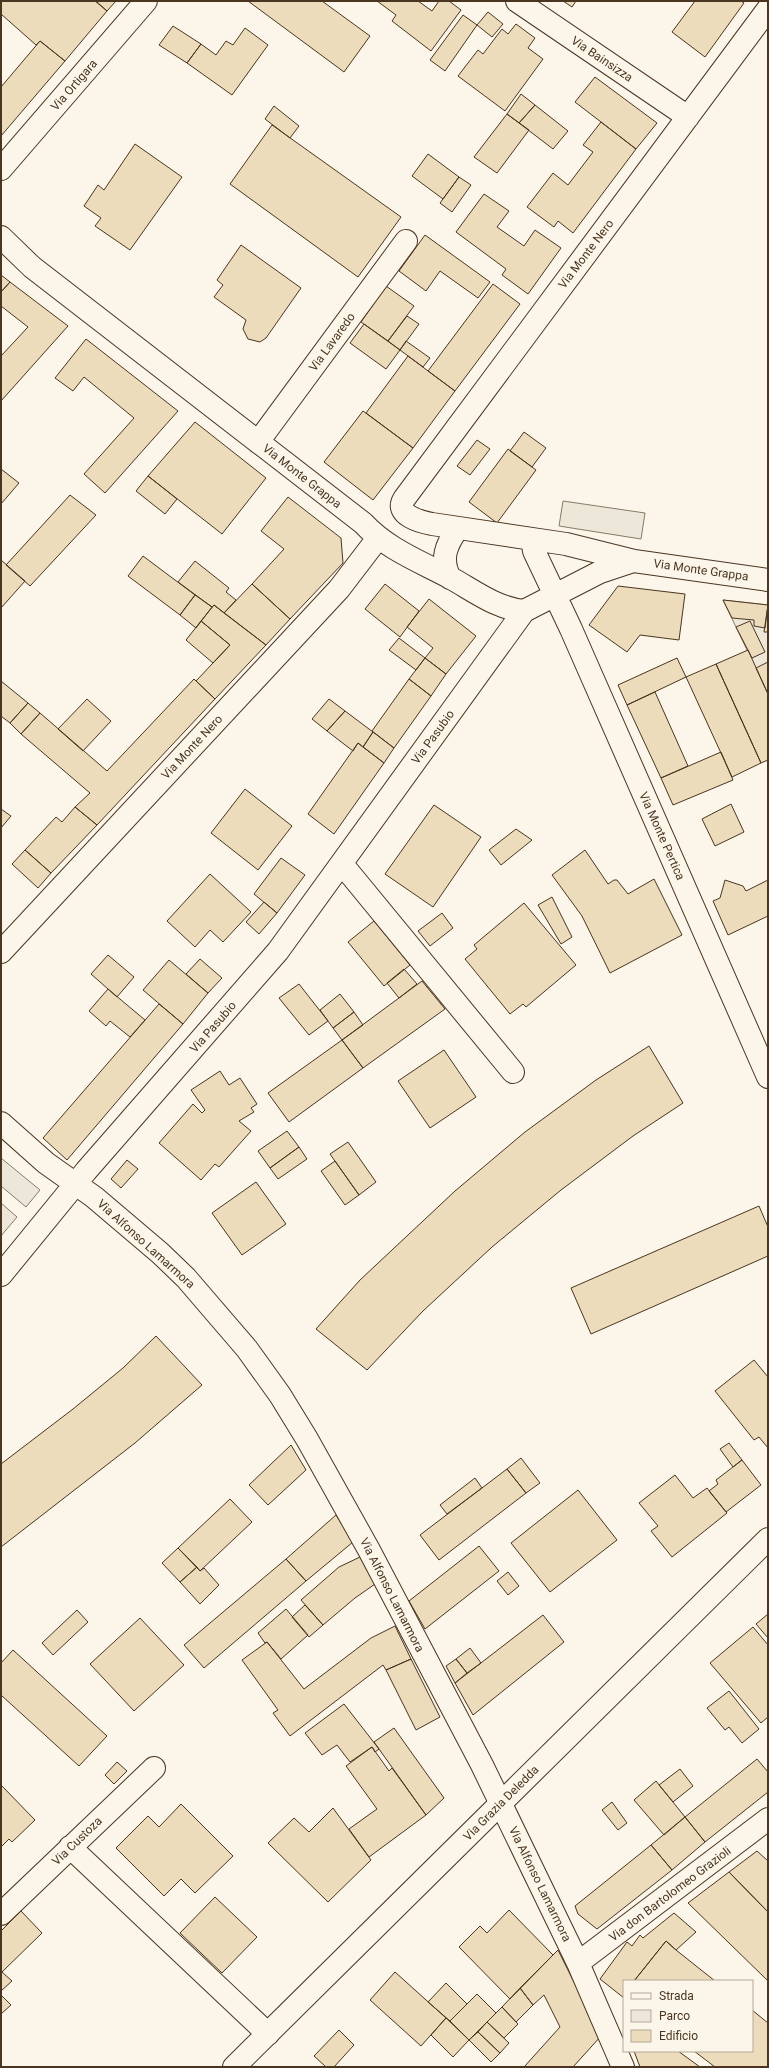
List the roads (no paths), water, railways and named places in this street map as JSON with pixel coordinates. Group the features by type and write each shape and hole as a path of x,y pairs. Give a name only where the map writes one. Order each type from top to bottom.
{"street":[{"name":"Via Ortigara","path":"1,169 146,1"},
{"name":"Via Bainsizza","path":"517,1 688,116"},
{"name":"Via Monte Nero","path":"404,499 688,116 765,19"},
{"name":"Via Monte Grappa","path":"1,237 32,267 364,523 378,538 393,548 493,603 513,610 524,611 610,568 634,561"},
{"name":"Via Lavaredo","path":"258,442 406,241"},
{"name":"Via Monte Grappa","path":"404,499 402,508 413,518 432,524 566,544 634,561 768,580"},
{"path":"450,578 446,570 444,557 445,549 458,528"},
{"name":"Via Monte Nero","path":"1,952 339,589 378,538"},
{"name":"Via Monte Pertica","path":"532,539 534,551 571,629 768,1077"},
{"name":"Via Pasubio","path":"1,1275 75,1184 278,951 524,611"},
{"path":"342,864 513,1072"},
{"name":"Via Alfonso Lamarmora","path":"1,1123 46,1163 94,1197 160,1252 186,1278 248,1350 280,1395 307,1439 369,1550 500,1803 578,1963 623,2067"},
{"name":"Via Grazia Deledda","path":"234,2067 500,1803 767,1543"},
{"name":"Via Custoza","path":"1,1914 154,1768"},
{"name":"Via don Bartolomeo Grazioli","path":"578,1963 766,1826"},
{"path":"70,1847 268,2034"}]}
